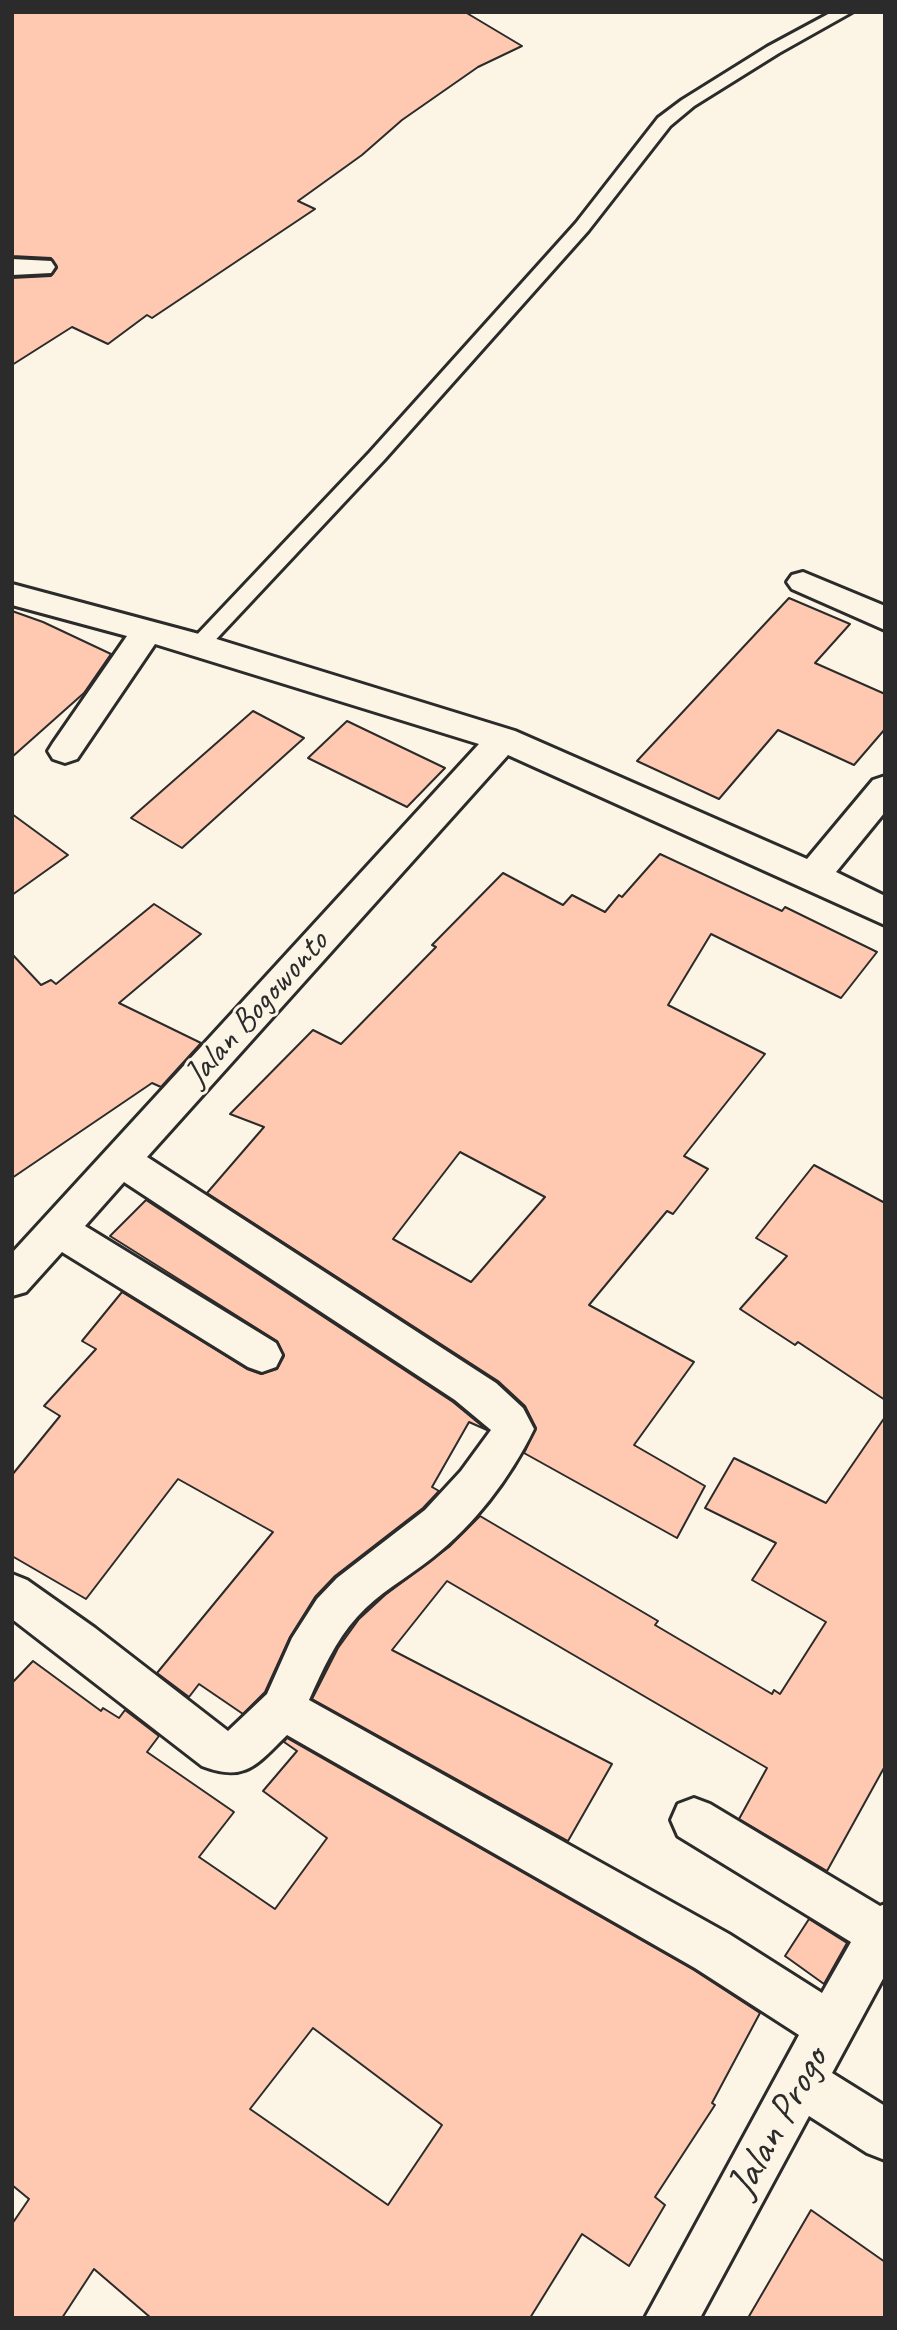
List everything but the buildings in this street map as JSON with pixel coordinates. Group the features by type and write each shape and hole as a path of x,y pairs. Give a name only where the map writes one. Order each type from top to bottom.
{"street":[{"path":"12,267 41,267"},
{"path":"803,582 885,619"},
{"path":"12,594 199,645 503,739 813,876 885,912"},
{"path":"65,751 147,631"},
{"name":"Jalan Bogowonto","path":"12,1280 503,739"},
{"path":"813,876 885,788"},
{"path":"12,1594 79,1642 218,1751 236,1753 283,1709 326,1620 343,1601 431,1533 490,1466 505,1446 513,1429 511,1422 488,1402 440,1368 120,1160"},
{"path":"58,1229 262,1354"},
{"path":"283,1709 712,1951 831,2027"},
{"path":"694,1820 883,1930"},
{"name":"Jalan Progo","path":"671,2318 883,1930"},
{"path":"801,2082 885,2135"}],"lane":[{"path":"199,645 377,456 546,267 664,122 688,103 773,50 844,12"}]}
